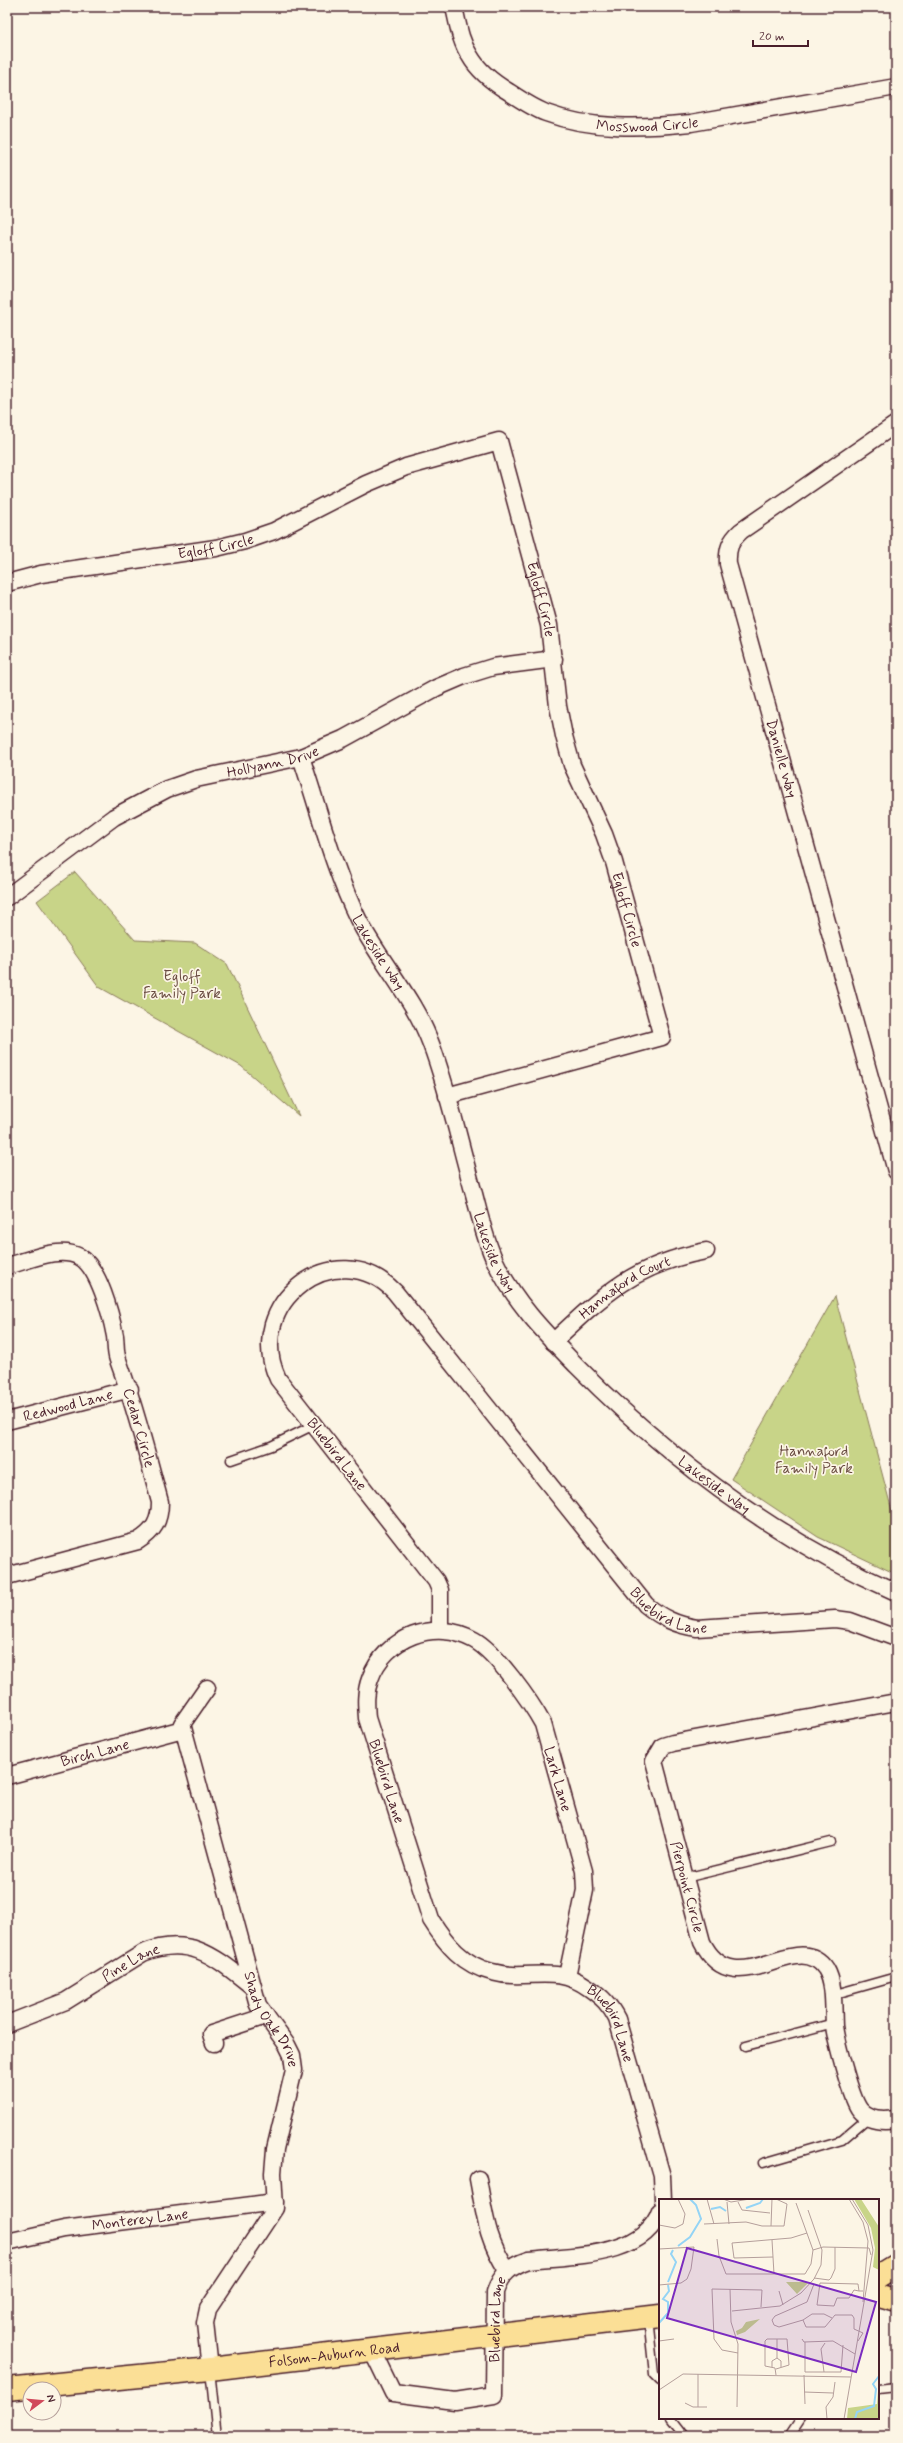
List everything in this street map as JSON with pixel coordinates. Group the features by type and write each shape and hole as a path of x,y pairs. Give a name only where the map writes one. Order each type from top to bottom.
{"main road":[{"path":"879,2276 896,2266"},
{"path":"879,2295 896,2300"},
{"name":"Folsom-Auburn Road","path":"7,2389 210,2369 654,2317"}],"street":[{"name":"Mosswood Circle","path":"454,7 464,45 479,69 496,84 531,106 547,113 580,123 660,127 691,123 896,87"},
{"name":"Danielle Way","path":"896,424 741,531 734,537 727,552 728,564 892,1137 896,1171"},
{"name":"Egloff Circle","path":"7,583 41,574 216,548 245,541 274,531 366,484 406,467 499,441 549,625 554,659 558,706 564,736 572,765 604,834 614,862 662,1037 447,1096"},
{"name":"Hollyann Drive","path":"7,897 114,817 167,789 196,779 301,756 343,739 436,688 464,676 501,666 554,659"},
{"name":"Lakeside Way","path":"301,756 344,888 358,919 376,950 405,990 420,1017 432,1045 485,1236 507,1283 529,1316 616,1406 656,1441 754,1514 794,1540 849,1570 896,1592"},
{"name":"Hannaford Court","path":"553,1342 598,1299 634,1274 661,1262 706,1251"},
{"name":"Cedar Circle","path":"7,1266 59,1252 80,1257 89,1264 96,1275 115,1335 118,1359 130,1389 160,1502 160,1514 156,1525 148,1535 138,1541 7,1576"},
{"name":"Bluebird Lane","path":"663,2199 662,2176 618,2019 610,2006 602,1997 577,1980 567,1976 491,1972 471,1964 456,1953 443,1939 432,1920 367,1718 366,1701 369,1681 384,1655 396,1644 411,1635 440,1630 440,1590 436,1581 278,1379 269,1353 270,1334 273,1319 284,1301 316,1276 335,1269 363,1271 386,1283 395,1292 646,1605 663,1619 682,1626 697,1628 835,1619 850,1621 896,1638"},
{"name":"Redwood Lane","path":"7,1421 130,1389"},
{"name":"Lark Lane","path":"440,1630 459,1633 475,1640 489,1651 535,1708 543,1724 584,1871 585,1890 567,1976"},
{"path":"183,1728 182,1724 207,1688"},
{"name":"Pierpoint Circle","path":"869,2117 860,2110 854,2099 834,2022 831,1982 825,1969 819,1962 806,1957 792,1957 742,1971 732,1970 719,1964 708,1954 702,1942 655,1771 654,1761 663,1746 896,1702"},
{"name":"Birch Lane","path":"7,1776 183,1728"},
{"name":"Shady Oak Drive","path":"183,1728 258,2005 287,2045 292,2055 294,2070 275,2149 273,2172 275,2208 208,2309 205,2323 210,2369"},
{"name":"Pine Lane","path":"7,2024 66,2000 143,1953 157,1948 175,1945 204,1952 217,1959 253,1987"},
{"path":"214,2044 211,2034 266,2016"},
{"path":"869,2117 884,2121 896,2119"},
{"path":"478,2179 489,2235 494,2250 507,2270"},
{"name":"Monterey Lane","path":"7,2242 64,2229 275,2202"},
{"name":"Bluebird Lane","path":"372,2350 393,2393 454,2402 494,2395 495,2292 499,2282 507,2270 516,2264 529,2260 620,2248 635,2242 648,2231 659,2213"}],"lane":[{"path":"231,1460 270,1446 314,1425"},
{"path":"685,1878 831,1842"},
{"path":"832,1995 896,1977"},
{"path":"746,2046 834,2022"},
{"path":"763,2163 842,2140 869,2117"},
{"path":"654,2317 654,2374 659,2379"},
{"path":"210,2369 217,2436"},
{"path":"879,2389 896,2387"},
{"path":"672,2419 685,2436"},
{"path":"790,2436 801,2419"}],"green space":[{"name":"Egloff Family Park","path":"75,872 135,940 195,943 227,964 299,1116 241,1066 99,987 37,901"},
{"name":"Hannaford Family Park","path":"835,1296 896,1526 896,1574 818,1537 731,1479"}]}
